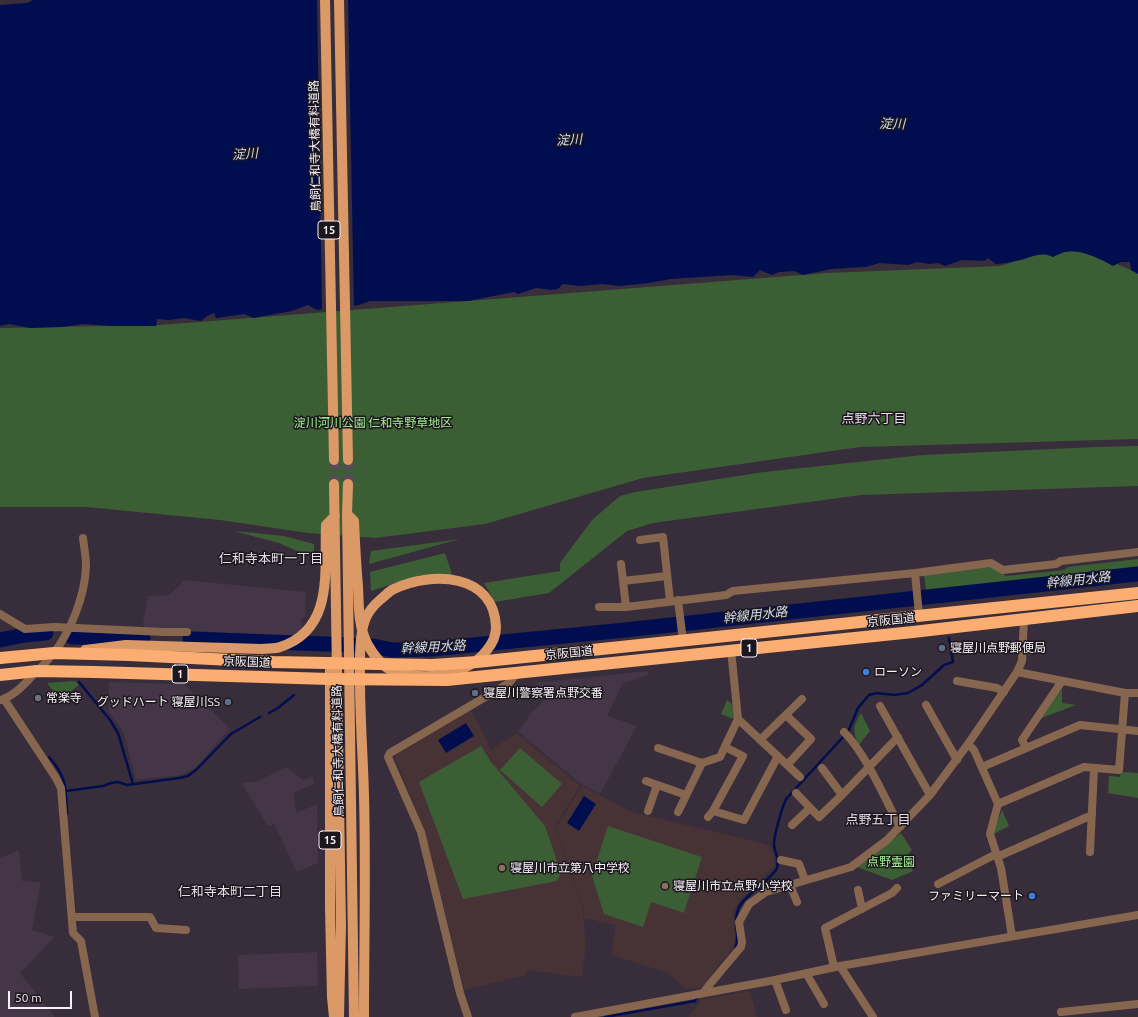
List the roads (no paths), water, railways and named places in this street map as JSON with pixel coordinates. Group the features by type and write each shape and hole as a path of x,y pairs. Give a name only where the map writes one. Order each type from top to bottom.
{"highway":[{"name":"京阪国道","path":"0,658 54,653 273,662 432,665 477,662 682,635 918,609 1138,593"},
{"name":"京阪国道","path":"0,675 37,671 211,674 330,679 360,678 447,680 913,632 1138,606"}],"main road":[{"name":"鳥飼仁和寺大橋有料道路","path":"325,0 334,460"},
{"name":"15","path":"339,0 348,460"},
{"name":"鳥飼仁和寺大橋有料道路","path":"334,484 341,926 339,1017"},
{"name":"鳥飼仁和寺大橋有料道路","path":"348,484 347,514 354,1017"},
{"path":"347,514 354,521 360,626 367,644 376,658 390,669 407,674 422,676 441,675 458,671 480,659 493,642 496,628 492,610 482,594 473,586 455,579 419,580 393,589 375,604 365,619 361,646 360,664 360,720 364,805 364,1017"},
{"path":"54,653 126,645 262,649 279,648 297,639 306,632 320,610 324,593 326,525 335,516"},
{"name":"15","path":"330,662 330,908 332,997 334,1017"}],"street":[{"path":"640,540 663,537 668,576 674,601 680,617 682,635"},
{"path":"83,538 86,566 83,586 78,607 69,628 54,653 16,693 2,700 56,778 61,788 73,933 81,942 95,1017"},
{"path":"599,608 626,607 726,595 733,591 915,573 991,563 1003,570 1056,564 1061,561 1138,552"},
{"path":"621,564 626,607"},
{"path":"915,573 918,609"},
{"path":"623,581 668,576"},
{"path":"0,614 25,629 69,628 187,632"},
{"path":"704,992 741,947 742,942 739,922 750,904 766,892 851,867 887,840 930,795 968,744 1017,672 1022,661 1024,618"},
{"path":"164,632 164,645"},
{"path":"658,748 702,763 720,757 738,719 731,650"},
{"path":"1017,672 1125,693 1138,693"},
{"path":"468,1017 460,993 421,832 388,757 390,753 509,683 517,673"},
{"path":"957,681 997,688 1004,692"},
{"path":"1026,748 1022,740 1062,681"},
{"path":"998,804 1084,767 1119,770 1125,693"},
{"path":"760,740 802,699"},
{"path":"926,705 956,760"},
{"path":"880,706 930,795"},
{"path":"786,715 811,739 787,765"},
{"path":"738,719 800,777"},
{"path":"982,768 1080,725 1138,731"},
{"path":"844,732 869,768 900,826"},
{"path":"796,793 819,817 898,737"},
{"path":"968,744 974,750 998,804 990,834 1001,868 1012,936"},
{"path":"725,747 743,756 710,814 744,820 778,756"},
{"path":"678,812 702,763"},
{"path":"822,768 842,795"},
{"path":"1090,852 1094,768"},
{"path":"646,781 686,795"},
{"path":"648,811 657,785"},
{"path":"792,825 810,808"},
{"path":"938,884 997,855 1092,815"},
{"path":"781,860 799,864 805,880"},
{"path":"790,885 796,902"},
{"path":"873,1017 837,967 825,928 892,893 897,888"},
{"path":"858,890 862,909"},
{"path":"575,1017 837,967 1138,915"},
{"path":"72,917 150,917 156,928 186,930"},
{"path":"806,973 824,1004"},
{"path":"775,980 786,1010"},
{"path":"1061,1012 1138,1004"}],"water":[{"name":"淀川","path":"33,0 1138,0 1138,274 1131,270 1130,262 1121,262 1113,266 1090,255 1071,251 1064,252 1053,257 1044,254 1013,262 996,264 988,258 984,261 962,260 945,266 938,263 929,264 918,262 908,265 880,263 865,267 831,269 803,275 794,271 779,272 772,275 760,270 753,277 733,275 671,279 620,286 603,284 579,286 563,284 558,289 551,290 536,288 518,294 514,292 468,301 370,301 359,305 317,310 308,305 292,311 253,318 245,314 216,318 214,313 201,321 184,318 169,320 157,319 156,326 111,326 84,324 62,327 30,328 9,324 0,326 0,5 27,3"},
{"path":"466,723 474,736 446,753 438,740"},
{"path":"584,796 596,804 579,831 567,823"}],"waterway":[{"name":"幹線用水路","path":"373,646 392,650 432,649 625,630 1138,574"},
{"name":"幹線用水路","path":"942,595 943,602"},
{"name":"幹線用水路","path":"904,606 907,599"},
{"name":"幹線用水路","path":"0,640 46,633"},
{"name":"幹線用水路","path":"72,637 143,638"},
{"path":"848,732 858,708 869,695 877,693 894,695 908,693 922,685 944,665 953,662 949,638"},
{"name":"幹線用水路","path":"190,639 352,645"},
{"path":"79,682 110,720 118,733 133,784"},
{"path":"269,713 278,708 294,695"},
{"path":"66,791 103,786 118,782 127,785 188,776 196,770 231,734 260,717"},
{"path":"735,949 737,944 736,918 739,907 747,897 775,872 777,868 778,860 774,847 774,840 778,822 786,799 844,736"},
{"path":"49,757 55,764 62,777 66,790 67,814"},
{"path":"605,1017 695,1001 697,998"}],"tunnel":[{"path":"334,460 334,484"},
{"path":"348,460 348,484"}],"place":[{"name":"寝屋川点野郵便局","path":"942,648"},
{"name":"ローソン","path":"866,672"},
{"name":"寝屋川警察署点野交番","path":"475,693"},
{"name":"常楽寺","path":"38,698"},
{"name":"グッドハート 寝屋川SS","path":"228,702"},
{"name":"寝屋川市立第八中学校","path":"502,868"},
{"name":"寝屋川市立点野小学校","path":"665,886"},
{"name":"ファミリーマート","path":"1032,896"}],"district":[{"name":"点野六丁目","path":"874,419"},
{"name":"仁和寺本町一丁目","path":"271,559"},
{"name":"点野五丁目","path":"878,820"},
{"name":"仁和寺本町二丁目","path":"230,892"}],"park label":[{"name":"淀川河川公園 仁和寺野草地区","path":"373,423"},
{"name":"点野霊園","path":"891,862"}]}
